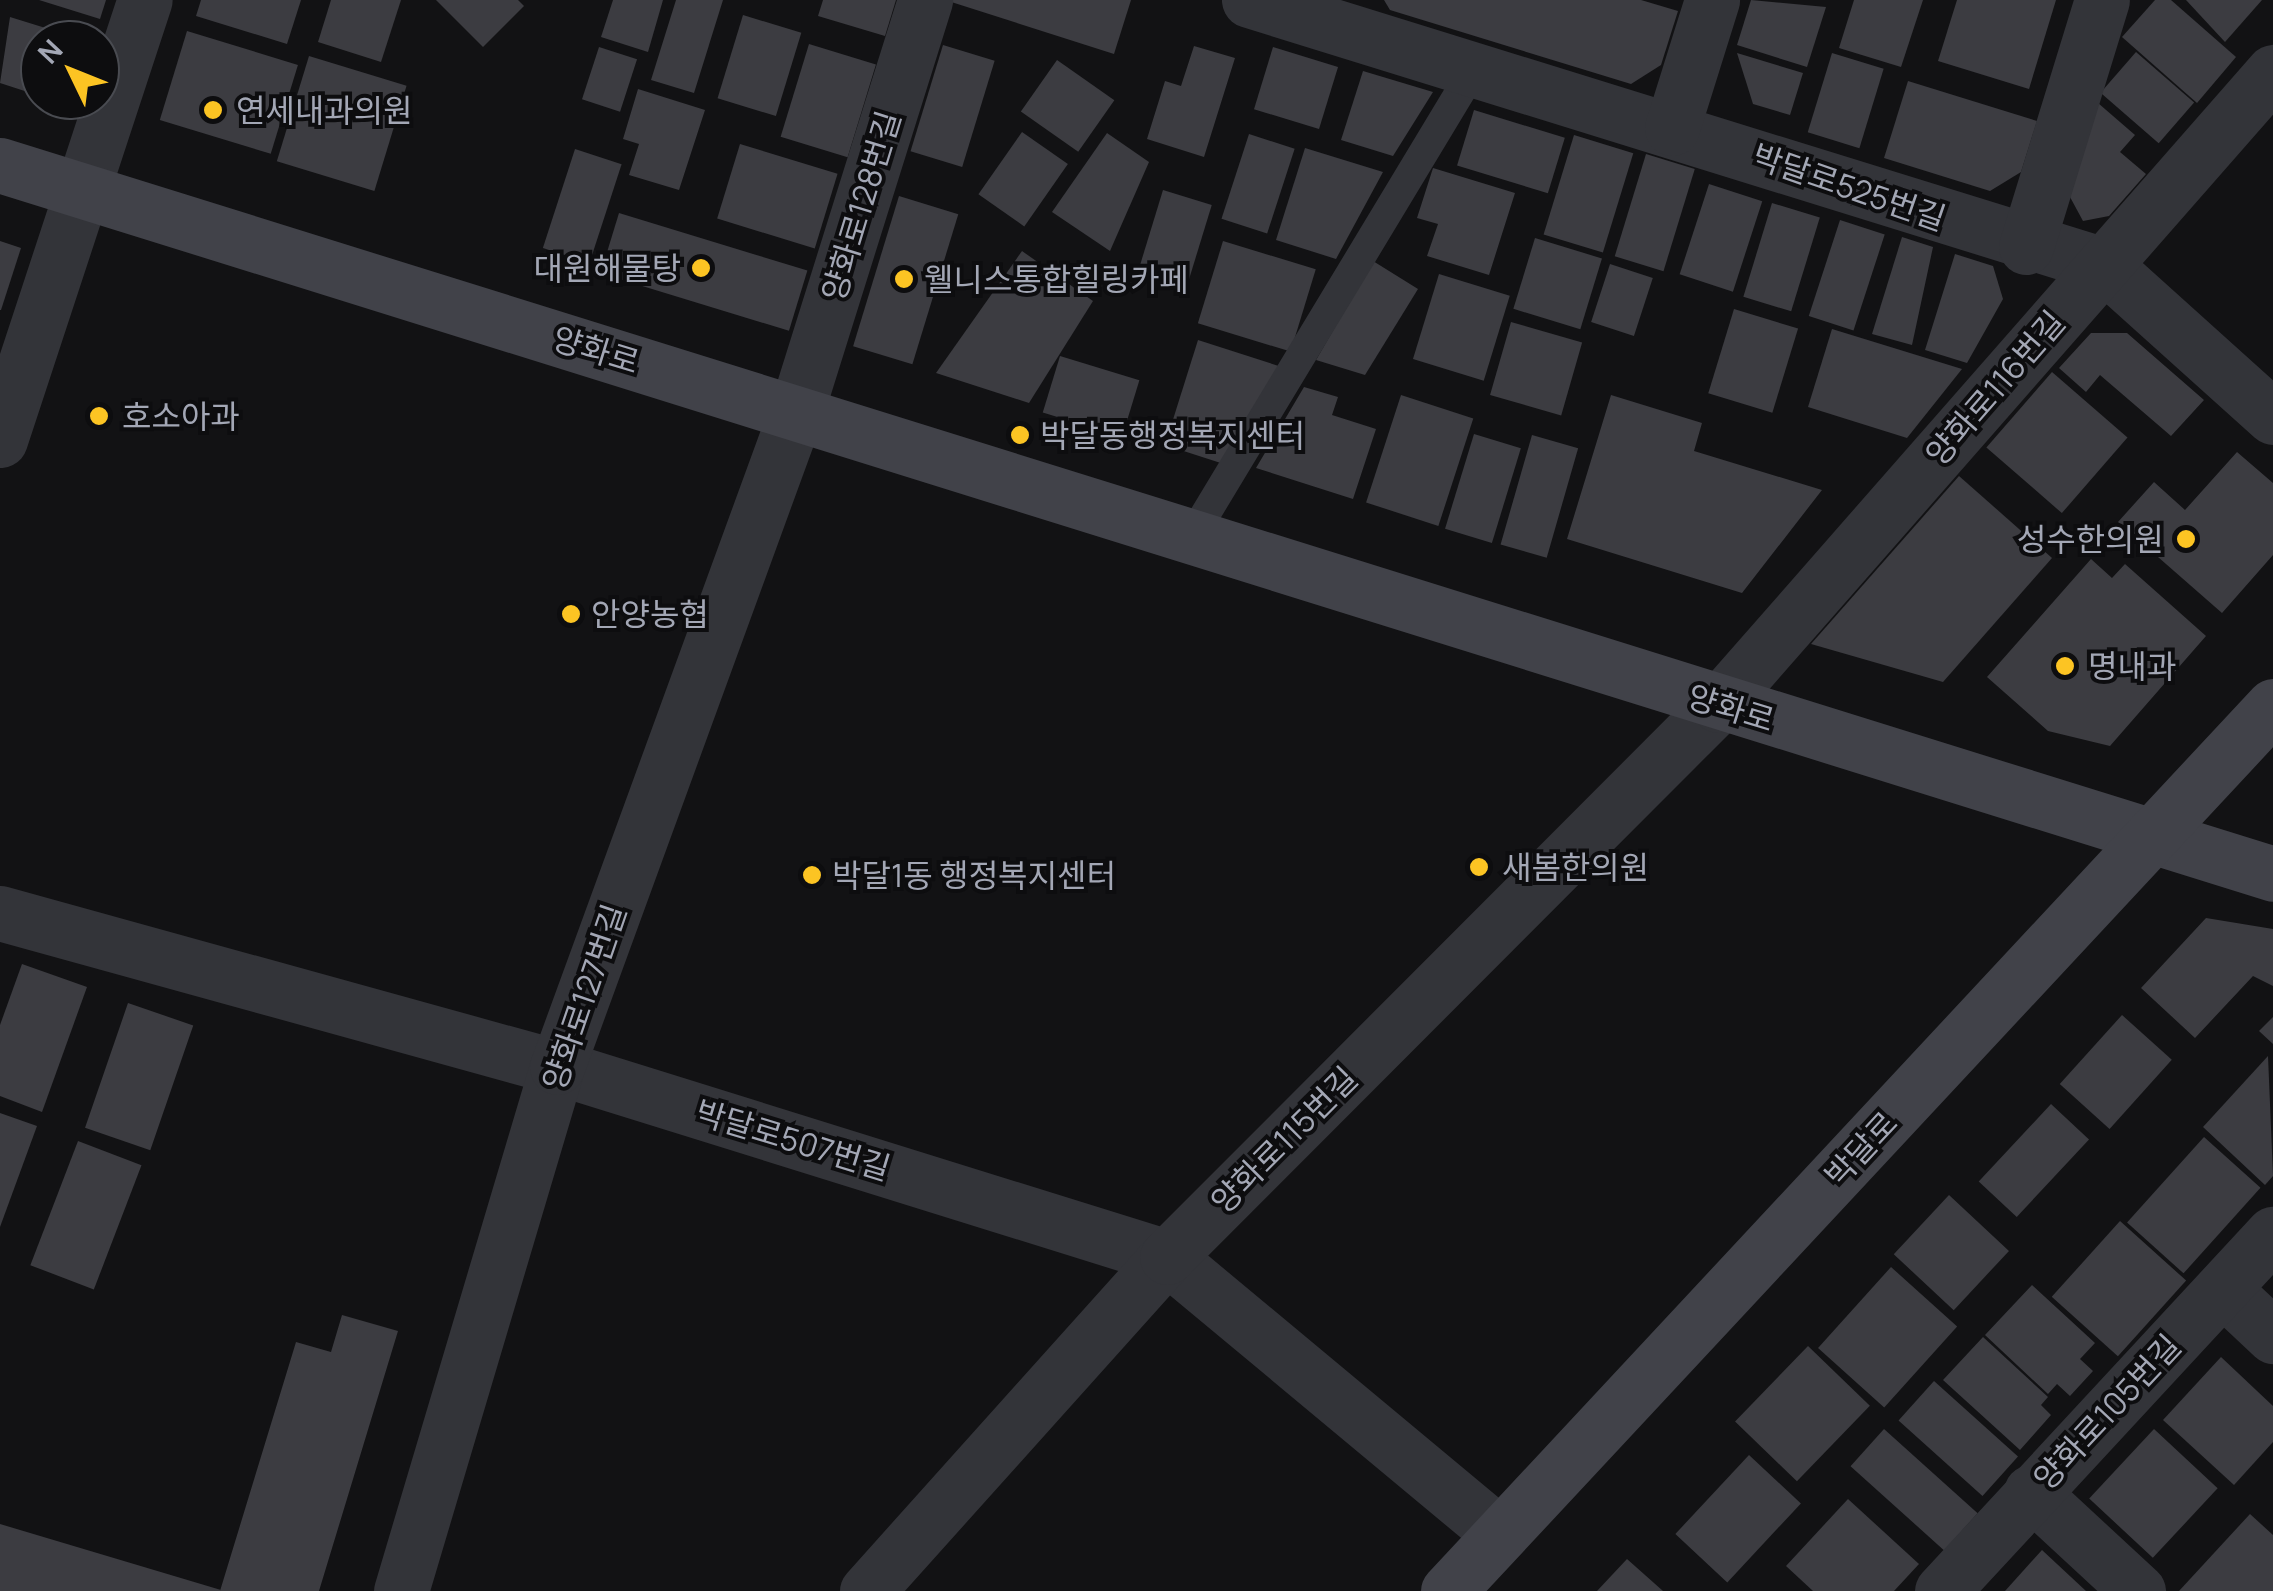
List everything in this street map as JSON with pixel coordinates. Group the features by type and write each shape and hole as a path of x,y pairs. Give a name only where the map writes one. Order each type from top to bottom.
{"street":[{"path":"0,440 86,191 146,0"},
{"name":"양화로128번길","path":"796,412 925,0"},
{"name":"박달로525번길","path":"1250,0 1318,11 1474,69 1672,128 2026,247 2104,265 2273,417"},
{"path":"1672,128 1712,0"},
{"path":"2026,247 2102,0"},
{"name":"양화로116번길","path":"1718,705 2273,72"},
{"name":"양화로","path":"0,165 796,412 1718,705 2157,835 2273,874"},
{"name":"양화로127번길","path":"401,1591 557,1067 796,412"},
{"name":"양화로115번길","path":"867,1591 1167,1257 1718,705"},
{"name":"박달로","path":"1448,1591 2157,835 2273,706"},
{"name":"박달로507번길","path":"0,913 557,1067 1167,1257 1500,1534"},
{"name":"양화로105번길","path":"1942,1591 2273,1234"},
{"path":"2223,1290 2273,1336"},
{"path":"2032,1492 2138,1591"}],"lane":[{"path":"1191,538 1474,69"}],"building":[{"path":"39,0 106,0 100,19"},
{"path":"201,0 301,0 287,44 196,16"},
{"path":"331,0 401,0 381,62 318,42"},
{"path":"436,0 518,0 524,6 483,47"},
{"path":"613,0 663,0 648,52 601,37"},
{"path":"676,0 723,0 694,93 651,80"},
{"path":"823,0 896,0 885,36 818,16"},
{"path":"945,0 1131,0 1114,54"},
{"path":"1384,0 1641,0 1678,11 1661,65 1631,84 1390,10"},
{"path":"1751,0 1826,7 1807,67 1737,45"},
{"path":"1854,0 1923,0 1901,67 1839,48"},
{"path":"1957,0 2056,0 2029,89 1938,61"},
{"path":"2155,0 2171,0 2236,57 2197,103 2122,37"},
{"path":"2186,0 2262,0 2225,42"},
{"path":"743,15 801,33 776,116 718,98"},
{"path":"10,17 20,20 20,90 0,83"},
{"path":"187,31 298,65 271,154 160,120"},
{"path":"809,44 876,64 848,157 781,137"},
{"path":"943,45 995,61 962,167 911,151"},
{"path":"1194,46 1235,58 1204,157 1147,139 1165,81 1181,86"},
{"path":"599,47 637,59 620,112 582,99"},
{"path":"1273,47 1338,67 1319,129 1254,109"},
{"path":"2136,52 2194,103 2159,143 2101,93"},
{"path":"1737,53 1803,73 1790,115 1753,104"},
{"path":"1832,53 1884,69 1859,148 1808,132"},
{"path":"309,56 407,86 374,191 277,161"},
{"path":"1057,60 1114,100 1078,152 1021,112"},
{"path":"1363,71 1433,92 1393,156 1341,140"},
{"path":"1908,81 2037,121 2021,172 1990,191 1884,158"},
{"path":"638,89 705,110 679,190 629,175 639,144 623,139"},
{"path":"2098,103 2135,135 2120,152 2146,174 2109,216 2083,221 2070,197"},
{"path":"1474,110 1565,138 1548,193 1457,165"},
{"path":"1022,132 1068,164 1024,226 978,194"},
{"path":"1107,133 1149,162 1110,251 1052,212"},
{"path":"1249,134 1295,149 1267,233 1221,219"},
{"path":"1574,135 1633,153 1603,253 1544,234"},
{"path":"740,144 838,174 815,248 717,219"},
{"path":"1305,148 1383,172 1336,259 1276,240"},
{"path":"575,149 622,164 589,263 543,248"},
{"path":"1646,154 1695,169 1663,271 1615,256"},
{"path":"1433,168 1515,193 1489,275 1427,256 1438,224 1417,218"},
{"path":"1709,184 1762,201 1733,292 1680,274"},
{"path":"1163,190 1212,205 1188,283 1139,268"},
{"path":"899,196 958,214 912,364 853,346"},
{"path":"1772,203 1820,218 1791,311 1743,297"},
{"path":"619,213 807,271 789,331 601,273"},
{"path":"1840,220 1885,235 1853,331 1809,316"},
{"path":"1902,237 1933,247 1912,345 1872,334"},
{"path":"1535,238 1602,258 1580,329 1513,309"},
{"path":"0,241 21,248 1,310 0,310"},
{"path":"1223,241 1316,269 1291,352 1198,323"},
{"path":"1022,251 1093,301 1029,403 936,373"},
{"path":"1955,254 1993,266 2003,299 1967,363 1925,350"},
{"path":"1373,261 1418,289 1365,375 1316,360"},
{"path":"1610,264 1653,278 1634,336 1591,322"},
{"path":"1439,274 1510,296 1484,381 1413,359"},
{"path":"1734,309 1798,329 1772,413 1708,393"},
{"path":"1511,322 1582,342 1561,415 1490,395"},
{"path":"1832,329 1962,369 1907,438 1808,407"},
{"path":"2091,333 2127,333 2204,400 2171,436 2100,375 2086,392 2059,368"},
{"path":"1198,340 1288,369 1230,466 1165,445"},
{"path":"1060,356 1139,380 1122,437 1043,412"},
{"path":"2052,372 2127,438 2062,513 1986,447"},
{"path":"1304,387 1338,397 1332,415 1376,429 1353,499 1256,468"},
{"path":"1401,395 1473,418 1438,526 1366,502"},
{"path":"1611,395 1702,423 1694,451 1822,490 1742,593 1567,539"},
{"path":"1474,434 1521,448 1492,543 1445,529"},
{"path":"1532,435 1578,448 1547,558 1501,545"},
{"path":"2237,452 2273,483 2273,555 2222,613 2118,522 2154,482 2185,510"},
{"path":"1959,476 2052,558 1943,682 1811,644"},
{"path":"2091,559 2112,578 2125,564 2206,636 2110,746 2048,731 1987,677"},
{"path":"2206,918 2273,929 2273,986 2253,976 2195,1038 2141,988"},
{"path":"22,964 87,987 42,1112 0,1096 0,1025"},
{"path":"128,1003 193,1025 150,1150 85,1128"},
{"path":"2122,1015 2172,1060 2110,1129 2060,1084"},
{"path":"2273,1017 2273,1044 2259,1031"},
{"path":"2268,1056 2273,1176 2265,1185 2203,1127"},
{"path":"2051,1104 2089,1139 2017,1217 1979,1182"},
{"path":"0,1113 37,1126 0,1227"},
{"path":"2204,1137 2260,1188 2184,1273 2127,1222"},
{"path":"78,1141 141,1165 94,1290 30,1265"},
{"path":"1949,1195 2009,1251 1954,1310 1894,1254"},
{"path":"2120,1221 2186,1281 2118,1356 2052,1297"},
{"path":"1891,1267 1957,1327 1884,1408 1818,1348"},
{"path":"2032,1285 2095,1343 2080,1359 2093,1371 2070,1396 2057,1384 2048,1394 1985,1335"},
{"path":"342,1315 398,1331 319,1591 220,1591 296,1342 331,1352"},
{"path":"1983,1337 2048,1397 2041,1405 2051,1415 2020,1450 1943,1380"},
{"path":"1808,1346 1870,1406 1797,1481 1735,1422"},
{"path":"2221,1357 2273,1406 2273,1442 2234,1485 2163,1420"},
{"path":"1934,1381 2018,1457 1983,1496 1899,1420"},
{"path":"1884,1429 1978,1513 1944,1550 1851,1466"},
{"path":"2154,1429 2218,1488 2153,1558 2089,1498"},
{"path":"1749,1455 1801,1503 1727,1582 1675,1534"},
{"path":"1848,1499 1919,1564 1894,1591 1813,1591 1786,1566"},
{"path":"2250,1514 2273,1535 2273,1591 2179,1591"},
{"path":"0,1524 221,1590 0,1591"},
{"path":"2042,1550 2086,1591 2005,1591"},
{"path":"1627,1559 1663,1591 1597,1591"}],"place":[{"name":"연세내과의원","path":"213,110"},
{"name":"대원해물탕","path":"701,268"},
{"name":"웰니스통합힐링카페","path":"904,279"},
{"name":"호소아과","path":"99,416"},
{"name":"박달동행정복지센터","path":"1020,435"},
{"name":"성수한의원","path":"2186,539"},
{"name":"안양농협","path":"571,614"},
{"name":"명내과","path":"2065,666"},
{"name":"새봄한의원","path":"1479,867"},
{"name":"박달1동 행정복지센터","path":"812,875"}]}
